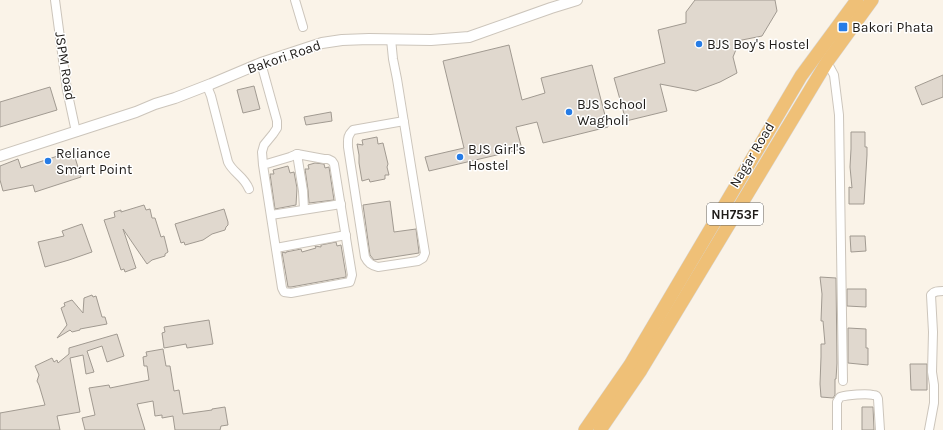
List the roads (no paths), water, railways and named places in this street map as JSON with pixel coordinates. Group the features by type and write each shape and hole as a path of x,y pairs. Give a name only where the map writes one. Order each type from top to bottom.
{"highway":[{"name":"Nagar Road","path":"585,430 630,364 801,76 857,0"},
{"name":"Nagar Road","path":"600,430 641,370 827,62 872,0"}],"street":[{"name":"JSPM Road","path":"55,0 67,90 76,132"},
{"path":"295,0 303,27"},
{"name":"Bakori Road","path":"0,156 136,112 207,86 261,63 322,43 369,39 430,40 469,37 577,0"},
{"path":"391,39 425,253 423,258 418,261 378,267 368,262 365,257 348,139 349,134 353,130 404,121"},
{"path":"827,62 834,75 839,114 843,381"},
{"path":"261,63 277,121 277,128 264,144 262,152 263,165 282,288 284,292 291,293 346,284 350,282 352,275 334,164 332,161 297,154 263,165"},
{"path":"207,86 230,167 246,182 249,188"},
{"path":"297,154 303,191 304,209"},
{"path":"271,215 341,204"},
{"path":"276,248 346,235"},
{"path":"929,430 934,403 931,295 936,291 943,291"},
{"path":"837,430 837,402 840,397 868,394 873,394 878,399 880,430"}],"place":[{"name":"Bakori Phata","path":"843,27"},
{"name":"BJS Boy's Hostel","path":"699,44"},
{"name":"BJS School Wagholi","path":"569,112"},
{"name":"BJS Girl's Hostel","path":"460,157"},
{"name":"Reliance Smart Point","path":"48,161"}]}
